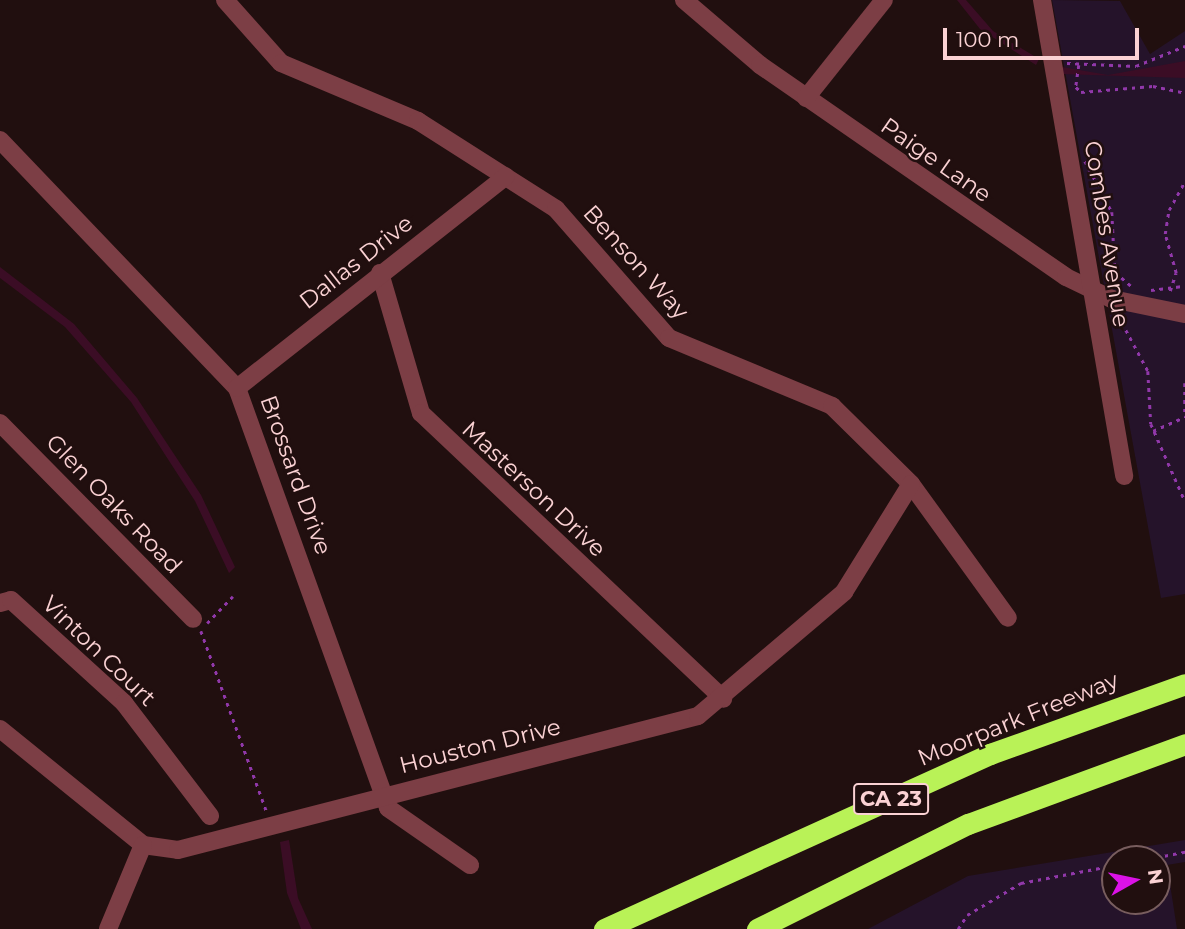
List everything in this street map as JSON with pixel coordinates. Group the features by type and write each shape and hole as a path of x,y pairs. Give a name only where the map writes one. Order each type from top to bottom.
{"highway":[{"name":"Moorpark Freeway","path":"604,929 990,754 1185,684"},
{"name":"CA 23","path":"757,929 968,824 1185,744"}],"street":[{"name":"Benson Way","path":"225,0 281,62 418,121 506,176 571,223 669,338 814,395 911,484 1008,618"},
{"name":"Paige Lane","path":"684,0 806,98 1003,237 1090,290 1119,301 1185,314"},
{"path":"806,98 884,0"},
{"name":"Combes Avenue","path":"1042,0 1124,476"},
{"name":"Brossard Drive","path":"0,140 237,388 383,796 397,819 470,865"},
{"name":"Dallas Drive","path":"237,388 506,176"},
{"name":"Masterson Drive","path":"380,273 421,413 723,699"},
{"name":"Glen Oaks Road","path":"0,423 197,625"},
{"name":"Houston Drive","path":"143,845 178,850 698,716 723,699 844,592 911,484"},
{"name":"Vinton Court","path":"0,603 11,600 124,703 210,816"},
{"path":"0,729 143,845 108,929"}],"path":[{"path":"1051,61 1078,66 1136,66 1185,46"},
{"path":"1078,66 1076,81 1081,92 1153,86 1185,93"},
{"path":"1078,154 1107,193 1115,272 1126,284 1170,293 1185,286"},
{"path":"1170,293 1177,273 1165,234 1185,181"},
{"path":"1119,301 1118,317 1148,371 1153,431 1176,470 1185,501"},
{"path":"1153,431 1185,416 1185,383"},
{"path":"233,596 197,625 272,825"},
{"path":"958,929 967,915 1021,883 1101,868"}],"shaded area":[{"path":"957,0 966,0 993,31 1039,59 1036,65 980,29"},
{"path":"1052,0 1120,1 1150,54 1185,31 1185,594 1161,598"},
{"path":"1185,61 1185,78 1060,74 1062,67 1108,75"},
{"path":"0,267 74,324 137,398 201,495 235,567 229,573 195,501 131,402 65,327 0,278"},
{"path":"289,840 298,898 312,929 301,929 287,893 280,842"},
{"path":"1185,840 1185,862 1171,864 1171,845 1155,845"},
{"path":"1101,854 1101,915 1171,915 1171,891 1177,929 868,929 968,876"}]}
